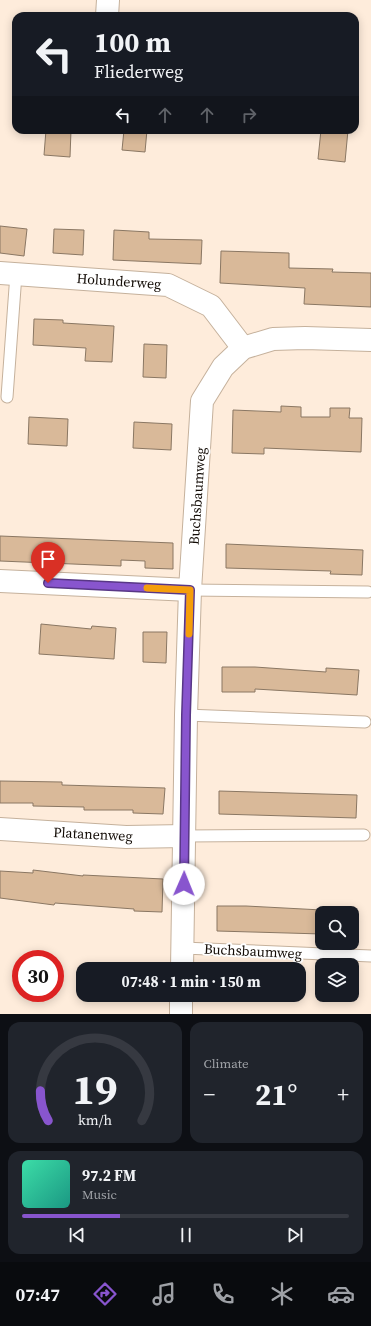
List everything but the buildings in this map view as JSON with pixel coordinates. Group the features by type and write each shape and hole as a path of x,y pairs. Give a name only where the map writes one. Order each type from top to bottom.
{"street":[{"path":"107,12 108,0"},
{"name":"Holunderweg","path":"8,274 168,285 211,306 243,348"},
{"path":"243,348 273,339 305,338 371,340"},
{"name":"Buchsbaumweg","path":"182,962 186,715 190,590 202,401 223,366 243,348"},
{"path":"0,581 190,590"},
{"name":"Platanenweg","path":"0,829 126,837 185,836"},
{"path":"181,1002 181,1014"}],"lane":[{"name":"Holunderweg","path":"7,396 8,274"},
{"path":"190,590 368,592"},
{"path":"186,715 365,722"},
{"path":"185,836 364,835"},
{"name":"Buchsbaumweg","path":"183,948 371,956"}],"slow traffic":[{"path":"147,588 190,590 189,634"}],"route":[{"path":"48,583 190,590 186,715 186,820 184,884"}]}
